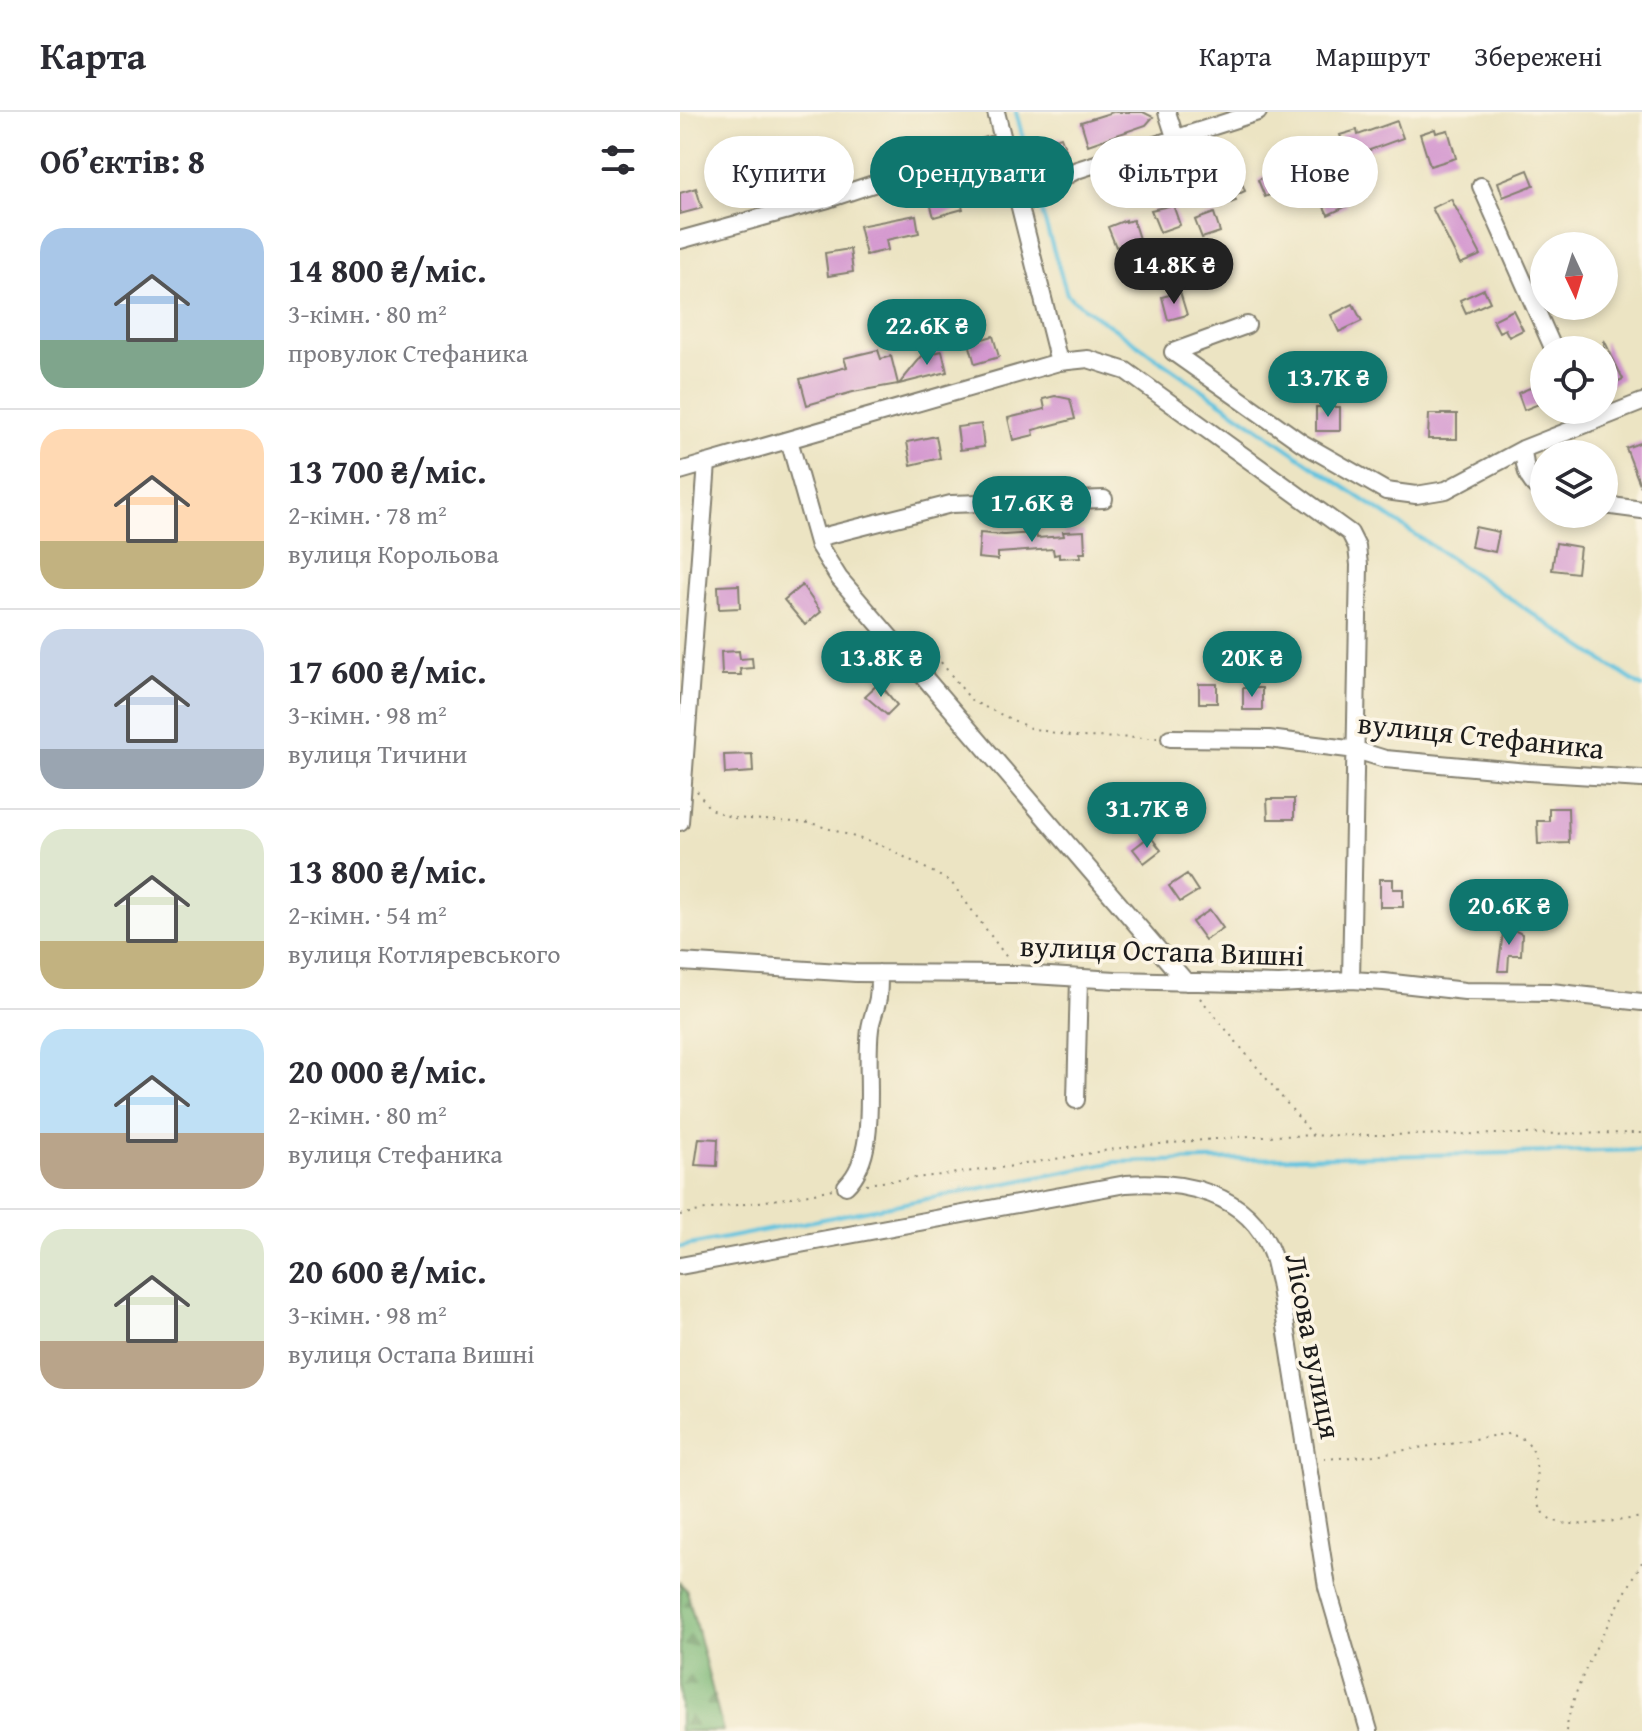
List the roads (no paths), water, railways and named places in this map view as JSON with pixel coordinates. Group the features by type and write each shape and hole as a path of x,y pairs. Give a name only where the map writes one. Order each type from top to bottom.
{"street":[{"path":"996,112 1002,136"},
{"path":"1167,112 1175,136"},
{"path":"1178,136 1258,112"},
{"path":"680,240 870,185"},
{"path":"1481,186 1548,336"},
{"path":"1021,208 1059,362"},
{"path":"1247,325 1173,352 1302,443 1386,491 1416,495 1446,490 1571,424"},
{"path":"680,471 1059,362 1088,359 1126,371 1350,533 1357,547 1359,565 1351,980"},
{"path":"1618,408 1642,402"},
{"path":"789,440 819,546 839,578 1186,982"},
{"path":"1523,449 1525,471 1530,482"},
{"path":"680,822 707,463"},
{"path":"817,538 951,504 1104,499"},
{"path":"1618,507 1642,510"},
{"name":"вулиця Стефаника","path":"1170,738 1269,739 1356,750 1385,759 1642,779"},
{"name":"вулиця Остапа Вишні","path":"680,962 879,973 1016,974 1186,982 1279,984 1351,980 1465,991 1551,992 1642,1002"},
{"path":"846,1186 858,1175 862,1162 869,1107 870,1029 878,998 879,973"},
{"path":"1076,1100 1079,978"},
{"name":"Лісова вулиця","path":"680,1266 1126,1184 1154,1182 1185,1186 1217,1196 1239,1208 1270,1250 1279,1282 1327,1587 1369,1731"}],"waterway":[{"path":"1016,112 1022,136"},
{"path":"1041,209 1067,294 1073,300 1642,687"},
{"path":"680,1247 1116,1162 1642,1150"}]}
